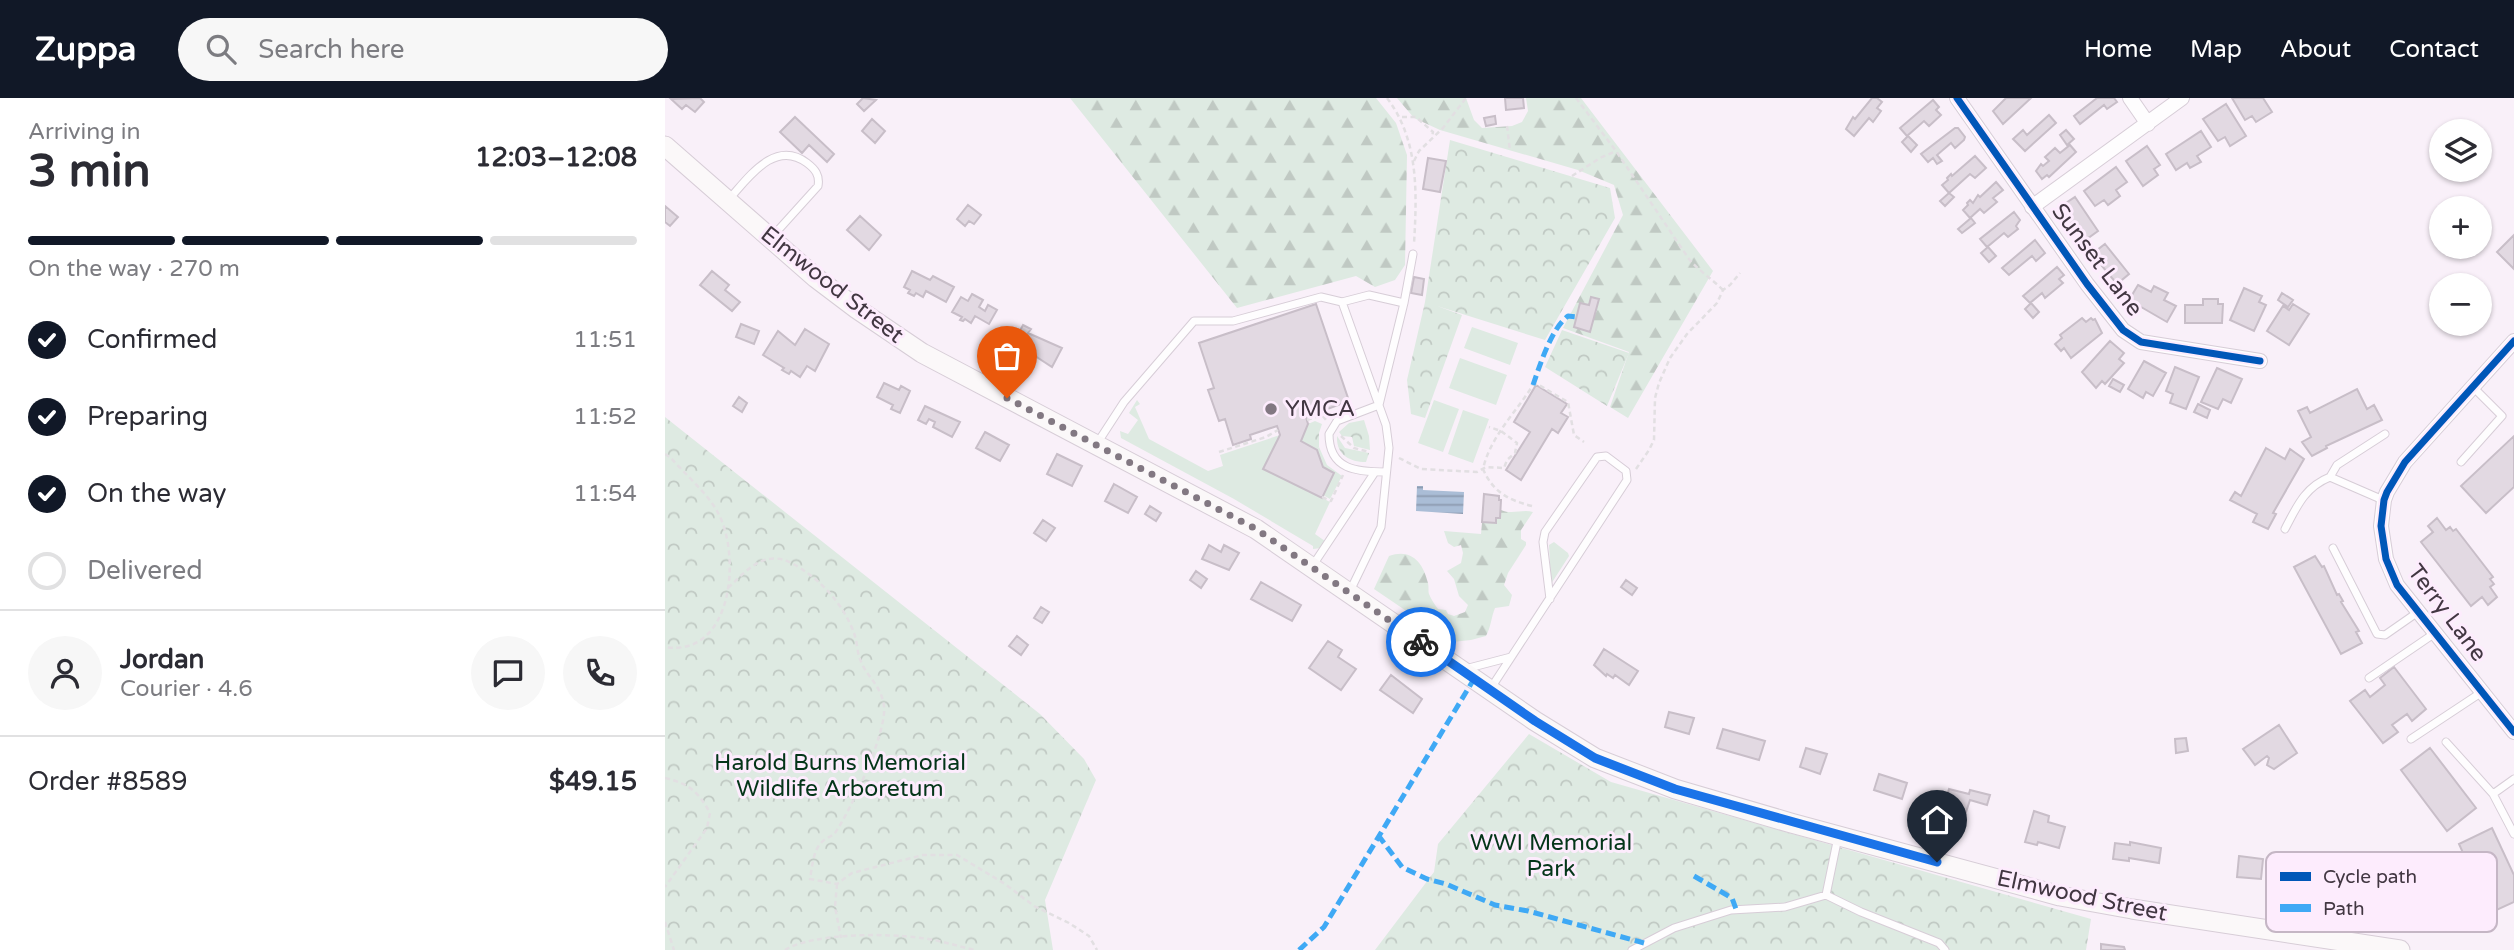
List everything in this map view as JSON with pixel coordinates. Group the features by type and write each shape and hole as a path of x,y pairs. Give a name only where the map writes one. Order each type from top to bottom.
{"main road":[{"name":"Elmwood Street","path":"665,146 770,239 856,309 922,353 1256,529 1489,690 1595,758 1675,789 2060,896 2266,930"},
{"name":"Elmwood Street","path":"2282,932 2400,950"}],"street":[{"name":"Sunset Lane","path":"1957,98 2087,284 2123,330 2141,342 2260,361"},
{"path":"2130,98 2148,124"},
{"path":"2032,207 2182,98"},
{"name":"Terry Lane","path":"2514,341 2405,462 2384,500 2381,526 2386,559 2397,585 2514,732"}],"lane":[{"path":"727,201 768,160 777,155 803,160 814,168 818,176 818,186 770,239"},
{"path":"1379,405 1413,254"},
{"path":"1096,446 1124,402 1194,321 1233,321 1321,297 1342,302 1369,295 1404,303"},
{"path":"1342,302 1386,425 1389,448 1381,527 1349,592"},
{"path":"2461,462 2502,416 2473,387"},
{"path":"1379,405 1337,421 1329,434 1329,446 1336,460 1358,471 1386,472"},
{"path":"2285,529 2303,495 2318,482 2330,477 2337,465 2385,434"},
{"path":"1489,690 1550,599 1627,480 1626,471 1606,456 1597,457 1545,532 1543,542 1550,599"},
{"path":"1312,566 1375,472"},
{"path":"2330,477 2384,500"},
{"path":"2333,548 2378,634 2385,635 2419,612"},
{"path":"2369,678 2435,632"},
{"path":"1460,670 1512,656"},
{"path":"2411,739 2482,692"},
{"path":"2446,742 2493,794 2514,834"},
{"path":"2493,794 2514,779"},
{"path":"1826,895 1839,835"},
{"path":"1632,950 1674,928 1731,910 1786,907 1826,895 1939,943 1945,950"}],"path":[{"path":"1387,98 1401,117 1414,161 1413,254"},
{"path":"1414,161 1419,151 1443,128 1466,98"},
{"path":"1576,98 1616,151 1689,259 1700,272 1723,290"},
{"path":"1401,117 1416,117 1433,132 1432,137"},
{"path":"1507,126 1510,151"},
{"path":"1571,176 1616,151"},
{"path":"1627,480 1654,440 1655,398 1670,358 1687,334 1717,303 1723,290 1740,273"},
{"path":"1532,506 1517,503 1500,494 1493,488 1483,468 1484,461 1501,431 1533,385 1537,384 1569,402 1574,435 1584,442"},
{"path":"1307,420 1322,415 1326,420"},
{"path":"1399,458 1421,469 1477,472 1483,468 1504,468 1507,460 1515,453 1517,443 1501,431 1489,427"},
{"path":"1219,452 1266,437 1278,430"},
{"path":"1338,433 1354,448 1370,452"},
{"path":"665,454 717,511 727,539 730,576 722,613 716,625 691,645 676,649 665,648"},
{"path":"727,588 747,569 769,557 782,558 799,566 841,605 854,633 860,661 880,687 885,708 882,728 853,806 835,835 820,843 810,879 837,884 852,873 923,855 957,855 1005,884 1034,906 1089,936 1097,950"},
{"path":"665,778 681,782 701,796 710,813 707,828 665,887"},
{"path":"837,884 835,907 841,938"},
{"path":"665,922 674,950"},
{"path":"785,950 796,943 812,939 896,935 975,950"}],"green space":[{"path":"1070,98 1376,98 1396,123 1407,155 1405,265 1395,280 1375,287 1356,276 1237,308"},
{"path":"1397,98 1466,98 1474,120 1482,128 1512,126 1522,122 1528,111 1526,98 1581,98 1713,271 1628,418 1610,407 1629,352 1563,328 1623,215 1614,185 1578,170 1440,130 1414,118"},
{"path":"1450,140 1610,188 1615,218 1545,340 1437,306 1462,315 1425,418 1411,414 1407,380 1425,302"},
{"path":"1472,327 1518,343 1510,365 1464,348"},
{"path":"1562,330 1629,353 1607,406 1545,367"},
{"path":"1460,358 1507,375 1496,405 1449,388"},
{"path":"1137,400 1140,404 1135,407 1149,439 1208,471 1223,466 1220,455 1280,435 1263,468 1330,502 1315,534 1325,541 1321,548 1313,549 1313,546 1234,499 1121,438 1120,431 1128,434 1138,420 1129,413"},
{"path":"1434,400 1459,409 1443,452 1418,443"},
{"path":"1463,410 1489,419 1473,463 1448,454"},
{"name":"Harold Burns Memorial Wildlife Arboretum","path":"665,417 1040,714 1084,759 1096,780 1045,900 1053,950 665,950"},
{"path":"1364,420 1370,450 1354,446 1352,437 1342,436 1339,432 1349,423"},
{"path":"1315,421 1322,424 1317,450 1301,441 1308,424"},
{"path":"1337,436 1345,448 1369,453 1366,462 1345,456 1339,448"},
{"path":"1319,447 1327,465 1342,476 1330,499 1323,495 1334,473 1323,467 1317,450"},
{"path":"1501,510 1533,512 1521,530 1521,539 1526,545 1508,573 1504,585 1512,595 1509,606 1495,608 1486,636 1452,642 1374,589 1389,556 1410,555 1423,569 1429,594 1438,609 1446,610 1454,616 1465,612 1468,605 1459,596 1454,579 1447,571 1461,563 1461,545 1454,547 1448,543 1444,531 1481,534 1482,523 1496,523"},
{"path":"1554,542 1569,556 1551,584 1549,545"},
{"name":"WWI Memorial Park","path":"1529,734 1611,782 2091,919 2086,950 1375,950 1434,872 1438,844"}],"water":[{"path":"1417,486 1423,486 1423,490 1464,492 1463,514 1416,511"}],"building":[{"path":"700,98 704,102 695,112 686,105 682,109 671,99"},
{"path":"863,98 876,100 864,111 857,104"},
{"path":"1505,98 1523,98 1524,108 1506,110"},
{"path":"1872,98 1882,102 1877,108 1881,111 1873,122 1869,118 1854,136 1846,129 1853,117 1855,119"},
{"path":"2006,98 2031,98 2003,124 1993,111"},
{"path":"2097,98 2114,98 2117,102 2107,109 2104,105 2080,124 2074,116"},
{"path":"2232,98 2263,98 2272,112 2256,122 2252,116 2245,120"},
{"path":"1933,100 1941,115 1929,126 1924,121 1907,136 1900,128"},
{"path":"2226,104 2246,136 2230,146 2225,137 2218,141 2203,119"},
{"path":"2049,115 2056,123 2025,151 2013,139 2023,130 2027,135"},
{"path":"1495,116 1496,124 1486,126 1484,118"},
{"path":"795,117 834,154 827,162 809,145 802,153 780,132"},
{"path":"872,119 885,131 875,143 862,131"},
{"path":"1955,128 1965,137 1964,140 1955,148 1951,143 1937,155 1942,161 1937,164 1933,158 1928,162 1921,154"},
{"path":"2066,130 2074,139 2067,145 2060,135"},
{"path":"2201,131 2211,147 2197,156 2201,162 2190,168 2187,163 2176,170 2166,154"},
{"path":"1908,136 1917,145 1911,152 1902,142"},
{"path":"2070,145 2076,152 2049,177 2047,175 2042,179 2036,171 2041,164 2043,166 2049,161 2045,157 2055,148 2060,153"},
{"path":"2147,146 2160,165 2154,169 2158,175 2143,186 2126,161"},
{"path":"1975,156 1986,168 1975,178 1970,174 1949,193 1942,185 1951,174 1952,176"},
{"path":"1428,158 1446,161 1440,192 1423,189"},
{"path":"2116,167 2127,182 2116,190 2120,196 2108,205 2104,200 2095,206 2084,191"},
{"path":"1996,182 2003,190 1993,198 1997,202 1984,213 1980,209 1970,218 1963,210 1967,203 1970,200 1973,203 1978,195 1980,197"},
{"path":"1949,193 1954,197 1945,206 1940,201"},
{"path":"2075,197 2098,231 2084,241 2060,207"},
{"path":"968,205 981,215 974,224 969,221 965,226 957,219"},
{"path":"665,206 678,217 670,226 665,222"},
{"path":"2014,212 2020,220 2016,226 2018,229 2008,237 2004,233 1987,247 1980,239"},
{"path":"860,216 881,235 869,250 847,230"},
{"path":"1971,218 1975,223 1962,233 1958,229"},
{"path":"2514,235 2514,269 2497,252"},
{"path":"2035,240 2045,253 2036,261 2032,256 2009,275 2002,268"},
{"path":"2105,244 2129,274 2117,284 2092,254"},
{"path":"1988,247 1996,256 1989,262 1981,253"},
{"path":"2057,267 2064,275 2059,279 2063,283 2045,298 2042,293 2030,303 2023,296"},
{"path":"712,271 729,285 725,290 740,302 732,311 700,285"},
{"path":"912,271 930,280 933,276 954,287 946,302 926,291 923,297 908,293 910,290 904,287"},
{"path":"1414,277 1424,279 1422,295 1411,293"},
{"path":"2138,285 2151,292 2154,286 2168,293 2164,300 2176,306 2167,322 2129,300"},
{"path":"2244,288 2262,296 2259,302 2266,305 2254,331 2230,320"},
{"path":"2282,293 2293,300 2288,307 2278,300"},
{"path":"972,294 983,300 979,307 985,311 988,305 997,310 989,324 975,316 971,323 965,319 963,321 960,320 962,317 952,312 961,297 968,301"},
{"path":"1591,297 1599,299 1590,332 1574,327 1580,303 1589,305"},
{"path":"2203,299 2218,299 2218,304 2223,304 2222,323 2185,323 2185,305 2203,305"},
{"path":"2031,303 2039,312 2033,318 2025,309"},
{"name":"YMCA","path":"1316,304 1349,401 1306,417 1308,424 1301,441 1317,450 1323,467 1334,473 1322,498 1263,469 1280,435 1277,426 1250,435 1251,439 1233,445 1225,419 1219,421 1208,390 1214,388 1199,343"},
{"path":"2293,304 2309,314 2289,345 2267,331 2283,306 2289,310"},
{"path":"2082,318 2086,322 2091,318 2095,319 2102,333 2071,358 2064,348 2061,351 2055,344 2062,338 2060,335"},
{"path":"741,324 759,331 754,344 736,337"},
{"path":"1023,325 1031,329 1028,333 1062,348 1052,367 1026,350 1030,343 1016,338"},
{"path":"805,329 829,344 815,371 807,366 800,377 791,371 789,374 763,355 778,331 795,345"},
{"path":"2110,341 2124,353 2119,359 2124,363 2105,384 2102,381 2096,388 2082,372"},
{"path":"2144,361 2166,373 2153,396 2146,392 2143,398 2128,389"},
{"path":"2175,367 2199,377 2186,409 2170,403 2173,394 2166,391"},
{"path":"2217,368 2242,379 2231,403 2223,399 2218,409 2201,402"},
{"path":"2113,379 2124,385 2120,392 2109,386"},
{"path":"884,383 899,390 901,386 910,391 900,413 891,409 893,405 877,397"},
{"path":"1536,385 1567,404 1561,413 1568,417 1558,433 1552,429 1521,480 1506,470 1530,432 1514,422"},
{"path":"2357,389 2367,409 2374,405 2382,420 2326,446 2327,448 2312,456 2302,442 2311,437 2298,411 2307,407 2310,413"},
{"path":"739,397 747,403 742,412 733,406"},
{"path":"2198,404 2210,410 2207,418 2194,412"},
{"path":"925,406 960,422 952,437 933,427 935,422 929,419 926,424 918,420"},
{"path":"985,432 1009,445 1000,461 976,448"},
{"path":"2514,436 2514,487 2486,513 2461,486"},
{"path":"2266,448 2285,459 2290,449 2304,459 2273,513 2276,514 2268,529 2253,522 2257,514 2230,500 2235,492 2241,496"},
{"path":"1057,454 1082,466 1072,486 1047,474"},
{"path":"1114,484 1137,497 1128,513 1105,501"},
{"path":"1484,494 1499,496 1501,500 1500,518 1496,518 1496,523 1482,522"},
{"path":"1150,506 1161,513 1156,521 1145,514"},
{"path":"2437,518 2446,530 2450,527 2453,531 2456,529 2493,577 2490,579 2494,584 2490,587 2497,597 2488,605 2482,597 2471,606 2421,542 2433,532 2428,526"},
{"path":"1043,520 1055,528 1046,541 1034,533"},
{"path":"1209,545 1221,552 1224,545 1239,553 1229,570 1202,559"},
{"path":"2315,556 2322,567 2324,566 2337,595 2339,594 2359,631 2356,632 2362,643 2341,654 2294,567"},
{"path":"1196,571 1207,579 1201,588 1190,580"},
{"path":"1626,580 1637,588 1632,595 1621,587"},
{"path":"1261,582 1301,605 1292,621 1251,599"},
{"path":"1041,607 1049,612 1042,623 1034,618"},
{"path":"1017,636 1028,645 1021,655 1009,646"},
{"path":"1328,641 1342,650 1338,657 1356,669 1341,690 1309,668"},
{"path":"1604,649 1638,671 1629,685 1615,675 1613,678 1607,674 1606,676 1594,665"},
{"path":"2394,667 2426,709 2412,721 2407,714 2392,725 2398,732 2383,743 2350,701 2365,690 2370,697 2385,685 2380,678"},
{"path":"1391,675 1422,699 1413,713 1380,690"},
{"path":"1669,712 1694,718 1689,734 1665,727"},
{"path":"2279,725 2297,753 2274,769 2267,765 2267,756 2255,765 2243,749"},
{"path":"1723,729 1765,741 1759,760 1717,748"},
{"path":"2186,738 2188,751 2176,753 2175,739"},
{"path":"1806,748 1827,754 1820,774 1800,767"},
{"path":"2430,748 2476,808 2447,831 2401,770"},
{"path":"1879,774 1907,783 1902,799 1874,790"},
{"path":"1949,789 1990,795 1987,805 1970,800 1966,812 1944,806"},
{"path":"2034,811 2049,816 2048,822 2065,827 2059,848 2038,842 2037,845 2025,842"},
{"path":"2492,828 2514,875 2514,902 2497,910 2497,852 2463,852 2459,844"},
{"path":"2130,842 2161,848 2159,863 2129,858 2129,861 2113,859 2115,843 2130,845"},
{"path":"2239,856 2263,859 2261,879 2237,877"},
{"path":"2101,944 2124,947 2125,950 2101,950"}],"marked path":[{"path":"1533,385 1556,329 1568,316 1577,317"},
{"path":"1299,950 1324,927 1474,679"},
{"path":"1378,835 1402,867 1427,879 1446,884 1495,905 1528,911 1644,943"},
{"path":"1694,876 1732,898 1736,909"}],"cycle path":[{"path":"1957,98 2087,284 2123,330 2141,342 2260,361"},
{"path":"2514,341 2405,462 2387,492 2381,526 2386,559 2397,585 2514,732"}],"way so far":[{"path":"1007,398 1256,529 1421,642"}],"place":[{"name":"YMCA","path":"1271,409"}],"route":[{"path":"1421,642 1535,721 1595,758 1675,789 1937,862"}]}
